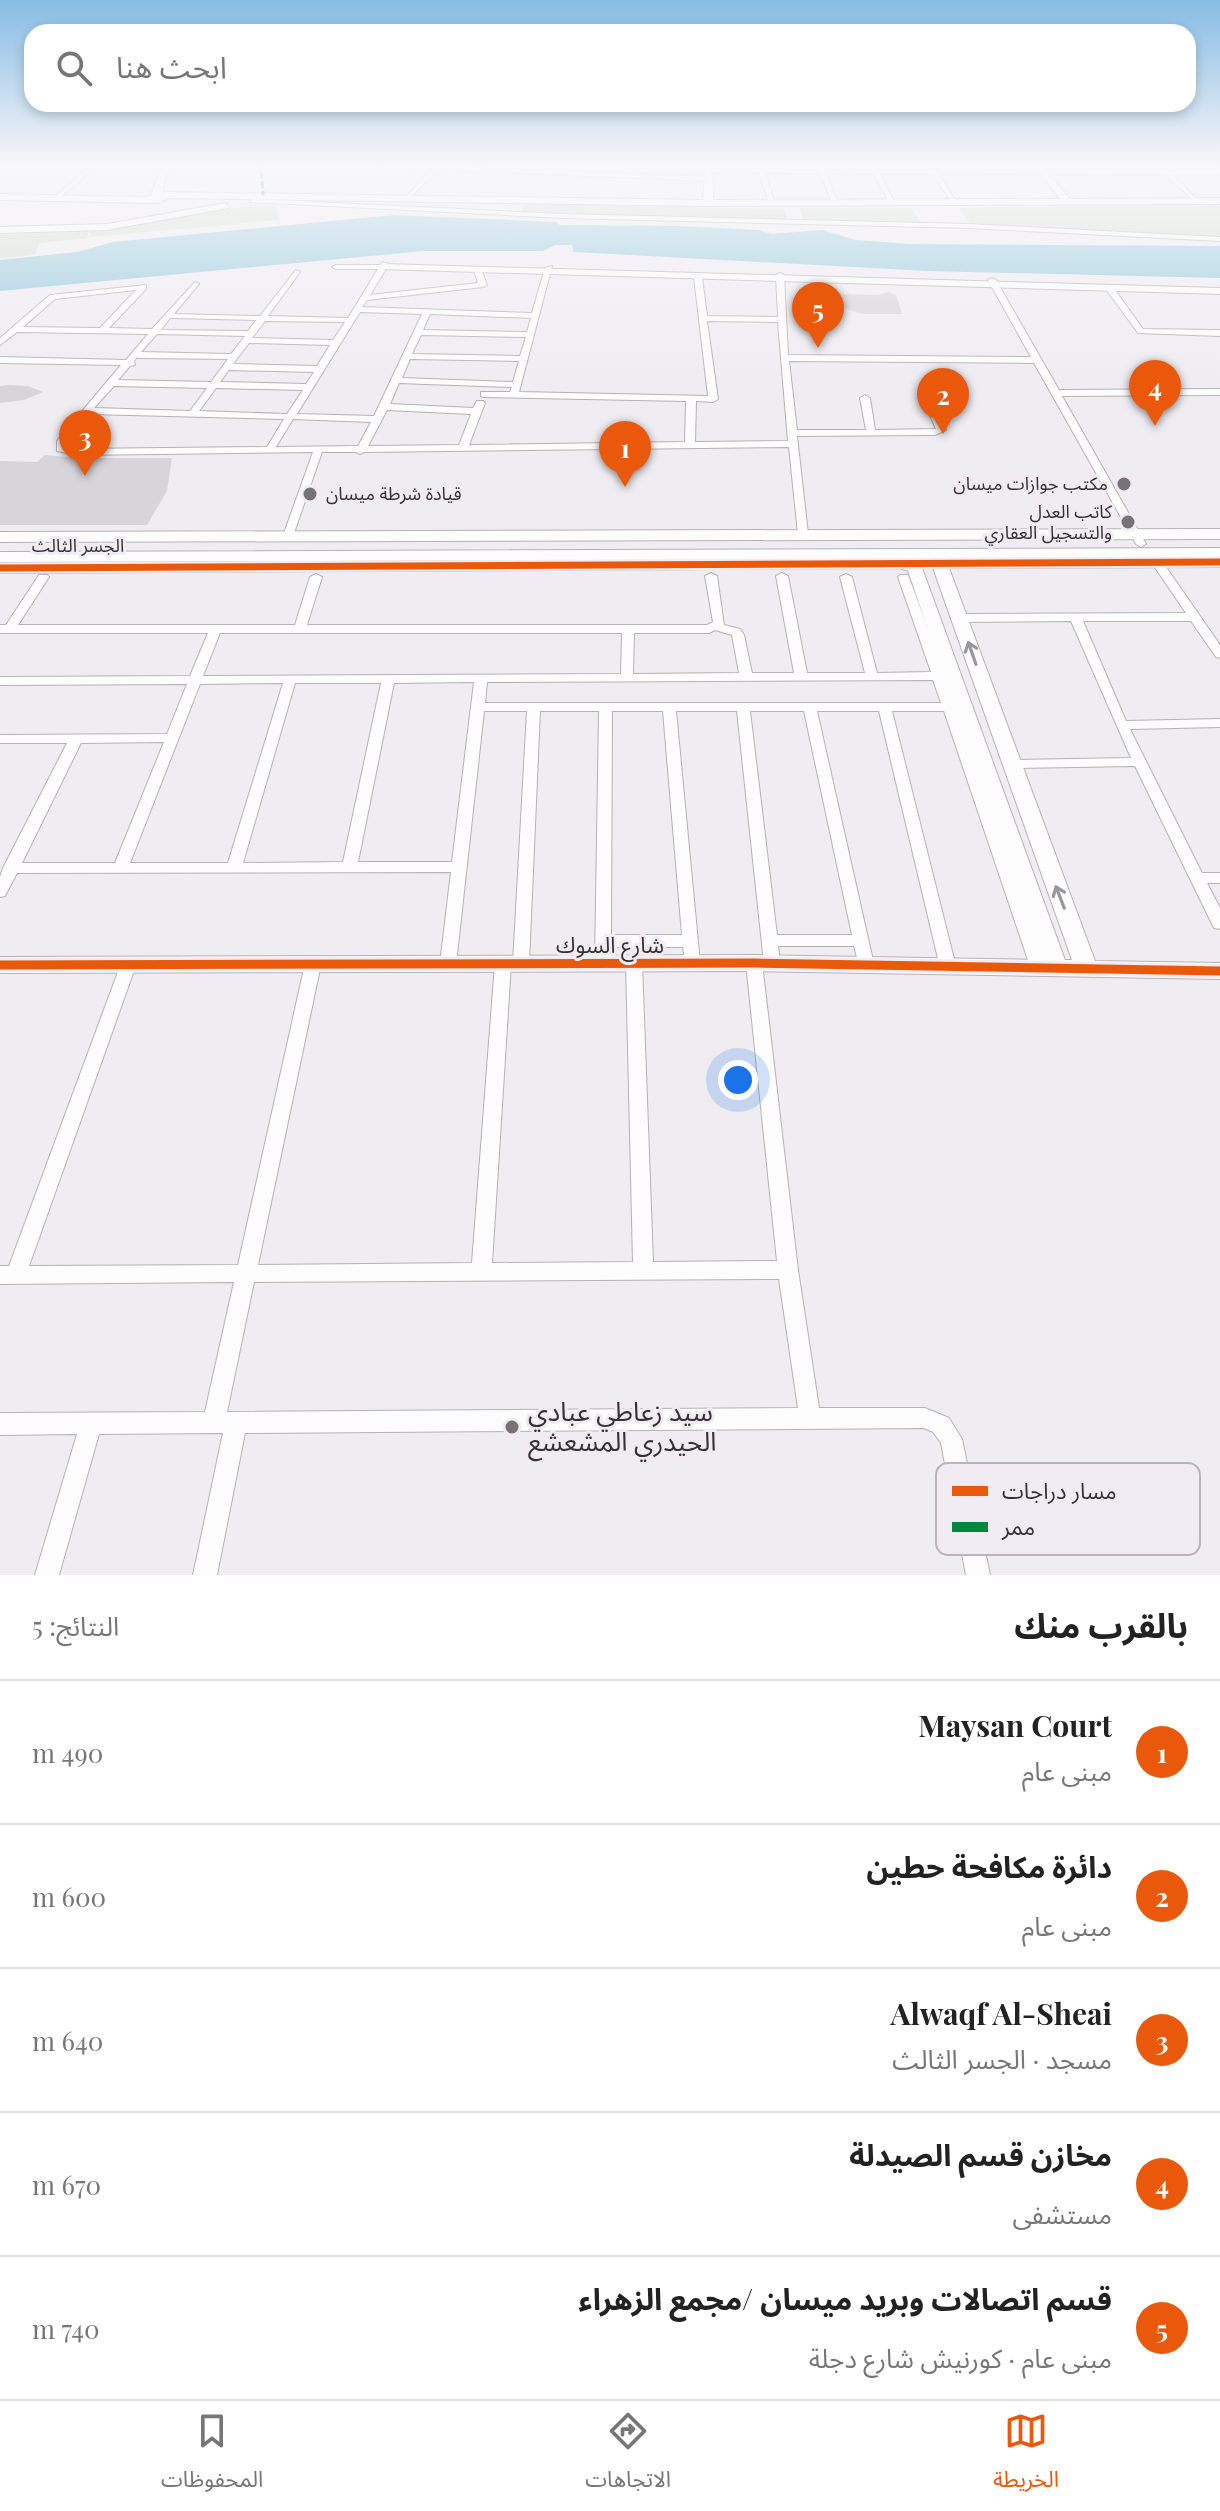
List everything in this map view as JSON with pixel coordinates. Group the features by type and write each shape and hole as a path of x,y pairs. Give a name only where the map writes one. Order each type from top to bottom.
{"main road":[{"path":"154,552 1146,548 1220,543"},
{"name":"الجسر الثالث","path":"0,547 154,552"},
{"path":"1146,548 1220,553"},
{"name":"الجسر الثالث","path":"0,557 154,552"}],"street":[{"path":"1191,238 1220,239"},
{"path":"384,266 781,277"},
{"path":"269,451 384,266"},
{"path":"336,267 1220,289"},
{"path":"516,390 548,270"},
{"path":"478,271 491,314"},
{"path":"193,413 296,272"},
{"path":"397,380 485,389 691,401 713,399 698,277"},
{"path":"781,277 784,358 803,534"},
{"path":"993,283 1220,289"},
{"path":"993,283 1146,548 1220,654"},
{"path":"195,284 172,316 60,443 60,449 70,452 360,451 690,445 941,430 929,402"},
{"path":"363,298 483,285"},
{"path":"0,342 53,297 143,287 102,331"},
{"path":"1109,288 1141,331 1220,333"},
{"path":"356,309 536,316"},
{"path":"360,451 397,380 427,311"},
{"path":"172,316 349,320"},
{"path":"703,318 782,320"},
{"path":"14,329 157,332 336,343"},
{"path":"418,332 530,335"},
{"path":"407,356 524,359"},
{"path":"0,360 235,357"},
{"path":"784,358 1037,360"},
{"path":"228,367 320,369"},
{"path":"114,383 308,387"},
{"path":"463,448 485,389"},
{"path":"1057,393 1220,392"},
{"path":"865,398 871,433"},
{"path":"690,445 691,401"},
{"path":"384,407 477,411"},
{"path":"90,411 378,419"},
{"path":"288,536 318,451"},
{"path":"0,577 264,572 440,551 803,534 1146,548 1220,562"},
{"path":"0,568 264,572 316,577 846,577 1146,548 1220,534"},
{"path":"0,537 288,536 440,551 909,572"},
{"path":"942,568 1010,764 1087,970"},
{"path":"909,572 940,676 958,707"},
{"path":"909,572 1048,969"},
{"path":"711,576 719,624 716,627"},
{"path":"782,576 801,676"},
{"path":"5,629 43,577"},
{"path":"300,628 316,577"},
{"path":"846,577 872,676"},
{"path":"1075,617 1121,725 1220,924"},
{"path":"960,618 1196,617"},
{"path":"5,629 716,627 738,635 746,676"},
{"path":"120,868 216,628"},
{"path":"627,676 628,629"},
{"path":"0,681 940,676"},
{"path":"234,868 290,680"},
{"path":"350,867 388,680"},
{"path":"448,964 481,680"},
{"path":"884,706 948,967"},
{"path":"478,707 958,707"},
{"path":"481,1272 534,707"},
{"path":"606,707 604,952 691,952 669,707"},
{"path":"743,707 788,1270 810,1419"},
{"path":"810,707 866,965"},
{"path":"1121,725 1220,723"},
{"path":"0,739 173,738"},
{"path":"0,892 76,739"},
{"path":"1010,764 1141,762"},
{"path":"11,868 459,867"},
{"path":"1198,878 1220,878"},
{"path":"765,955 861,941"},
{"name":"شارع السوك","path":"0,965 512,964 604,952 634,963 691,952 765,955 866,965 1220,971"},
{"path":"634,963 643,1271"},
{"path":"205,1575 246,1273 313,964"},
{"path":"128,965 8,1275 788,1270"},
{"path":"0,1424 925,1418 941,1425 951,1439 956,1463"},
{"path":"47,1575 91,1423"},
{"path":"974,1555 978,1575"}],"green space":[{"path":"0,238 87,238 39,243 35,255 0,258"}],"water":[{"path":"160,238 847,238 909,244 1220,246 1220,278 928,271 573,252 572,245 555,245 543,251 424,251 0,291 0,260 77,252 113,242"}],"building":[{"path":"887,292 896,295 902,314 862,314 810,296 810,293 879,295"},
{"path":"0,386 28,386 43,392 24,400 0,403"},
{"path":"45,455 172,458 167,491 147,525 0,525 0,461 37,462"}],"cycle path":[{"path":"0,568 1220,562"},
{"path":"0,965 754,963 1220,971"}],"place":[{"name":"قسم اتصالات وبريد ميسان /مجمع الزهراء","path":"818,348"},
{"name":"مخازن قسم الصيدلة","path":"1155,426"},
{"name":"دائرة مكافحة حطين","path":"943,434"},
{"name":"Alwaqf Al-Sheai","path":"85,476"},
{"name":"مكتب جوازات ميسان","path":"1124,484"},
{"name":"Maysan Court","path":"625,487"},
{"name":"قيادة شرطة ميسان","path":"310,494"},
{"name":"كاتب العدل والتسجيل العقاري","path":"1128,522"},
{"name":"سيد زعاطي عبادي الحيدري المشعشع","path":"512,1427"}]}
